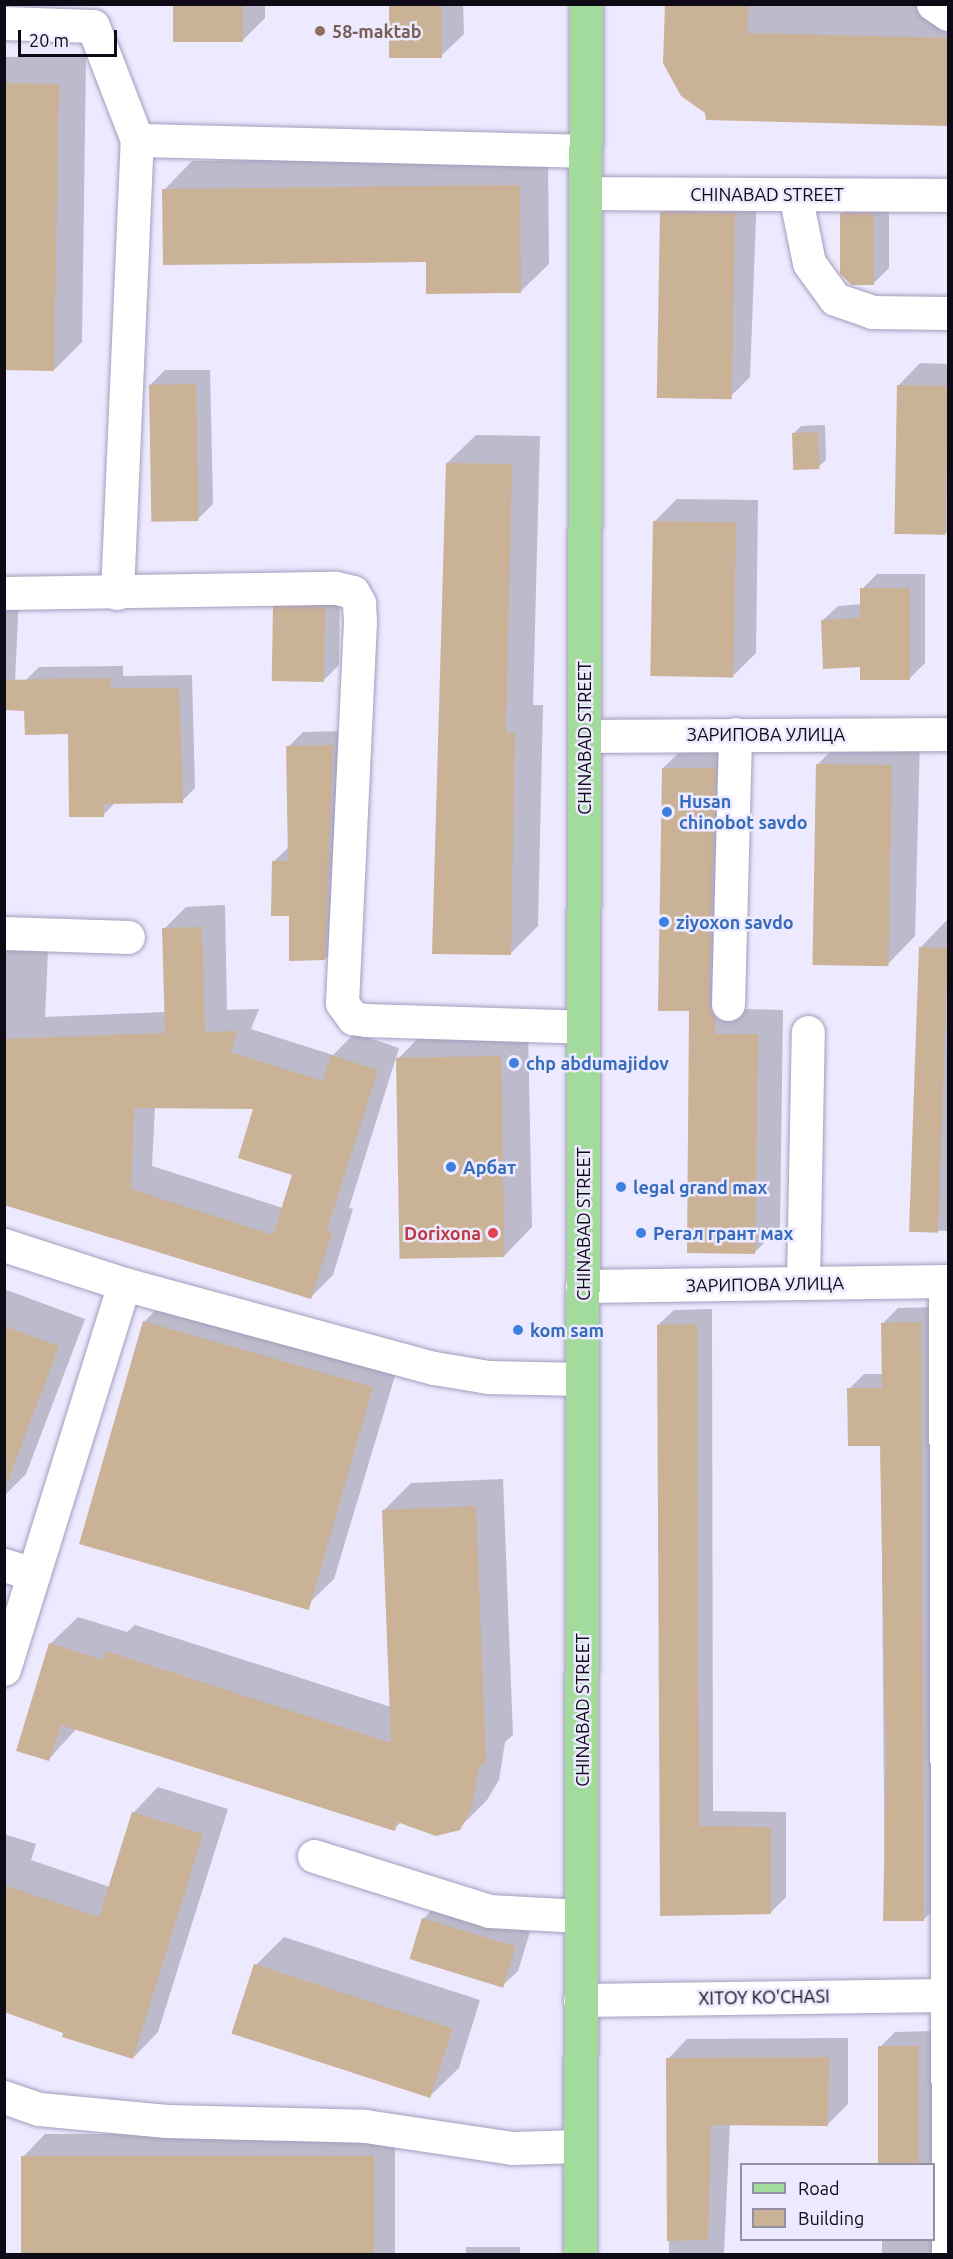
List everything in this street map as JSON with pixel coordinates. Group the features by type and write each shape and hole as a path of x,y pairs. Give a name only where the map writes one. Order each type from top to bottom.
{"main road":[{"name":"CHINABAD STREET","path":"580,2254 586,4"}],"street":[{"path":"933,4 948,14"},
{"path":"4,23 92,15 137,140 117,593"},
{"path":"137,140 585,151"},
{"name":"CHINABAD STREET","path":"585,193 948,195"},
{"path":"795,194 809,263 836,299 872,312 948,313"},
{"path":"4,593 336,588 353,592 359,603 360,621 342,1003 353,1018 366,1020 583,1027"},
{"path":"728,1004 735,734"},
{"name":"ЗАРИПОВА УЛИЦА","path":"584,736 948,734"},
{"path":"4,933 128,937"},
{"path":"803,1283 808,1032"},
{"path":"4,1245 124,1284 434,1368 488,1377 582,1379"},
{"path":"947,1281 948,2254"},
{"name":"ЗАРИПОВА УЛИЦА","path":"582,1286 947,1281"},
{"path":"4,1669 19,1569 124,1284"},
{"path":"314,1856 489,1911 581,1916"},
{"name":"XITOY KO'CHASI","path":"580,2000 948,1995"},
{"path":"4,2097 39,2109 166,2121 365,2126 512,2148 580,2146"}],"building":[{"path":"173,4 243,4 243,42 173,42"},
{"path":"389,4 442,4 442,58 389,58"},
{"path":"665,4 749,4 747,33 948,38 948,126 706,120 705,113 681,96 663,63"},
{"path":"4,83 59,84 54,371 4,370"},
{"path":"520,185 521,293 426,294 426,262 163,265 162,189"},
{"path":"660,212 735,213 732,399 657,398"},
{"path":"840,213 874,213 874,285 852,285 840,274"},
{"path":"196,384 198,521 151,522 149,385"},
{"path":"897,385 948,386 945,535 894,534"},
{"path":"818,432 819,469 793,470 792,433"},
{"path":"446,463 512,464 506,733 515,733 511,955 432,954"},
{"path":"653,521 736,522 733,677 650,676"},
{"path":"860,588 910,588 910,680 860,680 860,667 823,669 821,620 860,618"},
{"path":"273,606 325,607 324,682 272,681"},
{"path":"110,678 111,688 179,688 183,803 104,804 104,817 69,817 68,734 25,735 24,711 4,710 4,680"},
{"path":"333,745 325,960 289,961 289,916 271,916 272,861 288,861 286,746"},
{"path":"816,764 892,765 888,966 812,965"},
{"path":"662,768 715,768 709,1004 715,1017 715,1034 758,1034 755,1254 687,1253 689,1011 658,1011"},
{"path":"202,927 205,1032 238,1031 230,1052 323,1081 331,1055 378,1070 327,1230 332,1232 311,1299 4,1205 4,1039 165,1033 162,928","holes":["134,1108 253,1109 238,1158 292,1175 273,1235 131,1189"]},
{"path":"919,947 948,948 938,1233 909,1232"},
{"name":"Арбат","path":"501,1056 505,1257 400,1259 396,1058"},
{"path":"143,1321 373,1387 309,1610 79,1544"},
{"path":"921,1322 924,1921 883,1921 886,1767 880,1446 848,1446 847,1388 882,1388 881,1323"},
{"path":"697,1324 699,1826 771,1827 771,1914 660,1916 657,1325"},
{"path":"4,1326 59,1346 7,1483 4,1483"},
{"path":"476,1506 486,1764 479,1765 472,1808 460,1830 436,1836 397,1822 395,1831 61,1725 49,1761 16,1751 49,1643 103,1660 106,1651 391,1743 382,1510"},
{"path":"132,1812 203,1834 133,2059 62,2037 63,2033 4,2012 4,1885 99,1917"},
{"path":"422,1918 516,1947 503,1988 409,1959"},
{"path":"254,1964 453,2029 430,2098 231,2033"},
{"path":"878,2046 919,2046 919,2163 878,2163"},
{"path":"829,2057 828,2126 711,2125 708,2240 667,2241 666,2058"},
{"path":"21,2156 374,2156 374,2254 21,2254"}],"place":[{"name":"58-maktab","path":"320,31"},
{"name":"Husan chinobot savdo","path":"667,812"},
{"name":"ziyoxon savdo","path":"664,922"},
{"name":"chp abdumajidov","path":"514,1063"},
{"name":"Арбат","path":"451,1167"},
{"name":"legal grand max","path":"621,1187"},
{"name":"Dorixona","path":"493,1233"},
{"name":"Регал грант мах","path":"641,1233"},
{"name":"kom sam","path":"518,1330"}]}
